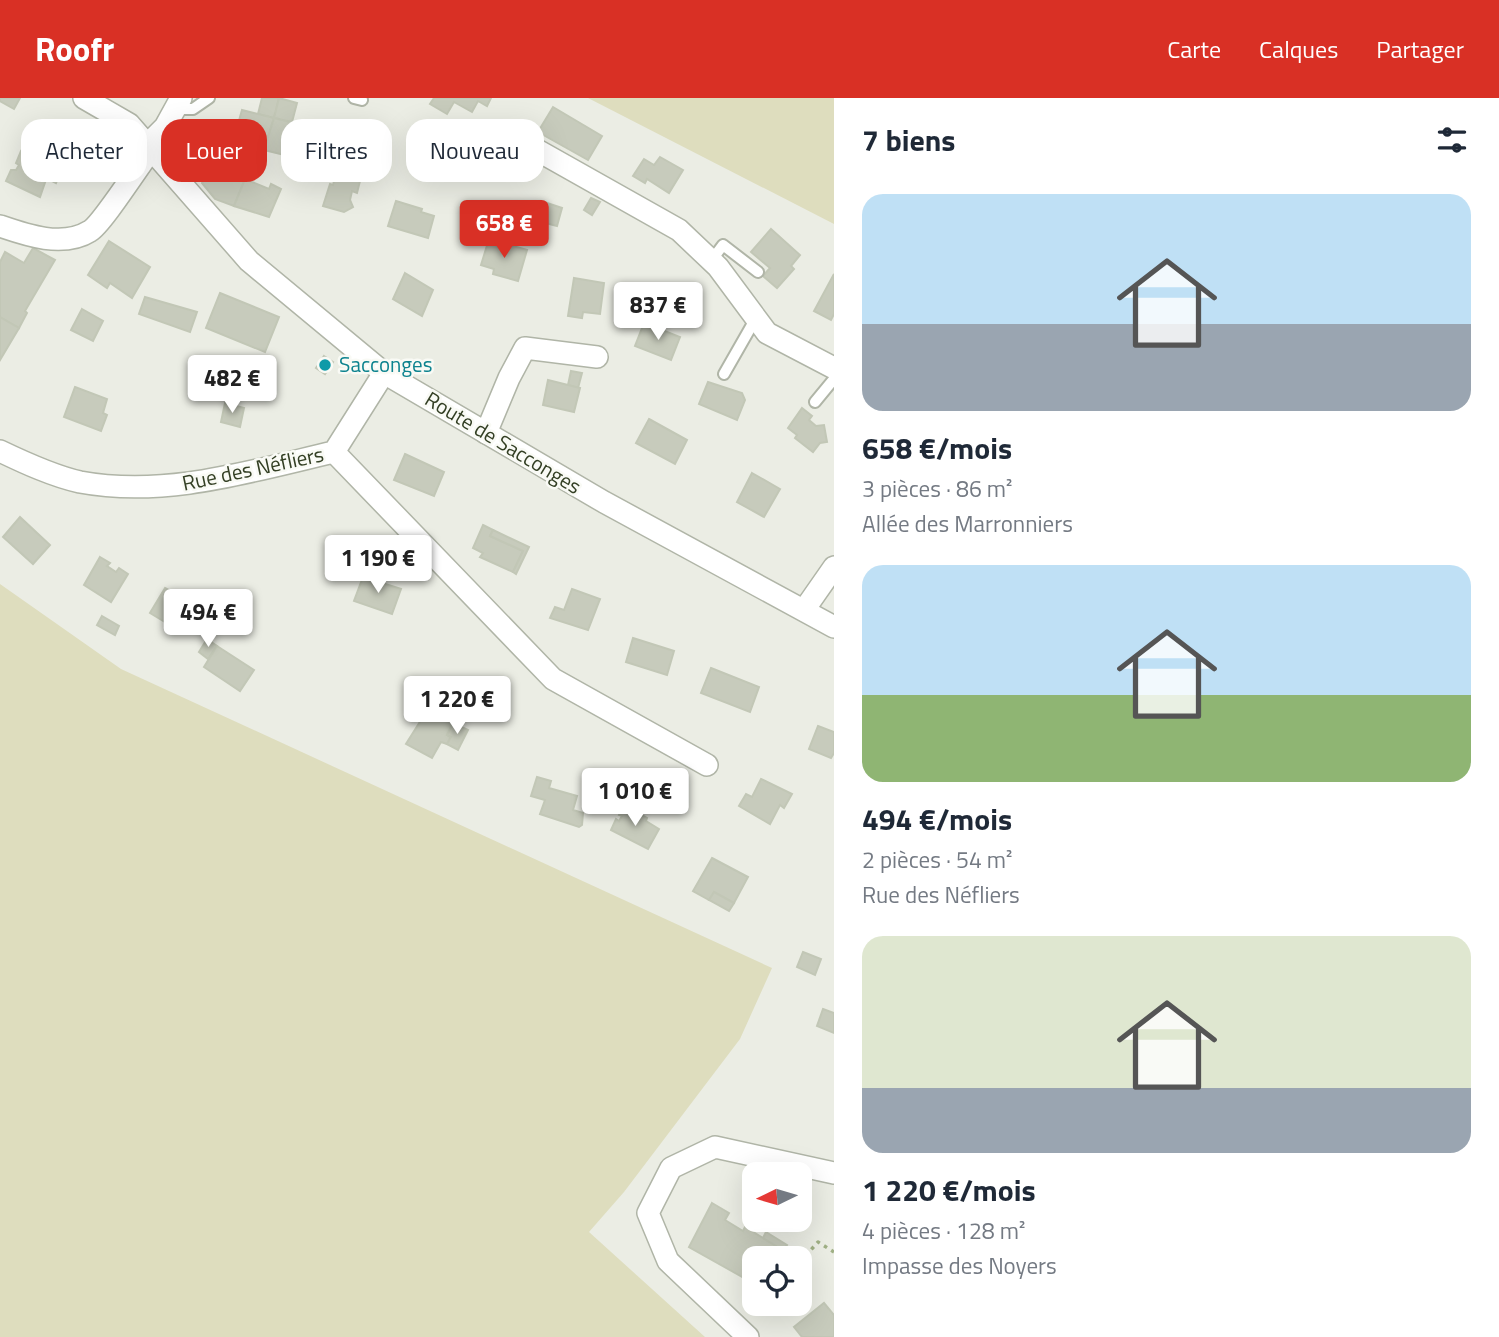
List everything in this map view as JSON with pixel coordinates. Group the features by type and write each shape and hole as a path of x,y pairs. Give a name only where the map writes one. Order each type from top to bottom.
{"street":[{"name":"Route de Sacconges","path":"84,98 129,124 249,261 384,373 604,502 834,627"},
{"path":"0,226 48,239 64,238 92,230 178,103"},
{"path":"544,154 679,230 711,261 767,333 834,368"},
{"path":"486,433 525,348 597,357"},
{"name":"Rue des Néfliers","path":"0,451 79,482 164,486 208,481 334,452 384,373"},
{"path":"334,452 553,679 707,765"},
{"path":"804,610 833,570"},
{"path":"748,1337 668,1261 648,1213 671,1168 715,1147 834,1173"}],"lane":[{"path":"178,103 193,109 209,98"},
{"path":"711,261 723,245 758,272"},
{"path":"724,374 756,318"},
{"path":"815,402 834,379"}],"path":[{"path":"812,1249 818,1242 834,1252"}],"green space":[{"path":"588,98 834,98 834,224"},
{"path":"0,584 121,669 772,968 740,1039 624,1192 589,1232 705,1337 0,1337"}],"building":[{"path":"0,98 20,98 14,109 0,101"},
{"path":"262,98 279,98 274,118 258,114"},
{"path":"279,98 297,103 293,119 274,118"},
{"path":"434,98 491,98 487,106 478,101 472,112 454,102 447,114 430,104"},
{"path":"553,107 602,136 588,160 544,135 544,122"},
{"path":"242,110 274,118 267,140 267,119 239,119"},
{"path":"274,118 281,120 281,154 267,151 267,140"},
{"path":"21,151 21,182 45,182 40,197 6,181 11,170 16,170 19,165 16,163"},
{"path":"660,157 683,170 669,193 647,179 645,183 633,176 644,159 654,165"},
{"path":"244,182 234,206 215,199 202,183"},
{"path":"244,182 252,182 269,189 271,184 281,189 269,217 234,206"},
{"path":"334,182 360,182 357,193 352,191 350,200 353,207 344,212 323,206 330,184 333,185"},
{"path":"591,198 600,202 592,215 584,210"},
{"path":"396,201 422,209 421,212 434,216 428,238 388,226"},
{"path":"544,202 562,208 557,226 538,221"},
{"path":"520,217 532,221 529,231 517,227"},
{"path":"771,229 800,255 791,266 794,269 777,288 763,276 770,268 751,252"},
{"path":"489,239 527,250 518,281 493,274 494,269 481,265"},
{"path":"109,241 150,267 132,298 110,283 107,288 88,275"},
{"path":"33,248 55,260 25,311 27,313 19,328 0,317 0,262 5,252 24,263"},
{"path":"405,273 433,290 422,316 393,299"},
{"path":"834,274 834,314 831,320 814,311"},
{"path":"574,278 604,283 600,314 583,312 582,318 568,316"},
{"path":"220,293 279,317 265,352 206,328"},
{"path":"145,297 197,312 190,332 139,314"},
{"path":"82,309 103,321 93,341 71,330"},
{"path":"0,317 19,328 0,360"},
{"path":"644,323 680,337 671,360 635,346"},
{"name":"Sacconges","path":"324,356 333,362 325,374 316,368"},
{"path":"571,371 582,373 578,388 568,385"},
{"path":"548,380 580,388 574,412 543,405"},
{"path":"708,382 742,393 745,400 737,420 699,404"},
{"path":"75,387 107,399 103,413 107,415 101,431 64,417"},
{"path":"225,403 244,408 240,427 221,422"},
{"path":"802,408 812,416 809,420 816,426 824,425 827,442 820,443 813,452 795,438 797,435 788,428"},
{"path":"649,419 687,440 675,464 636,443"},
{"path":"405,454 444,472 434,496 394,480"},
{"path":"752,473 780,489 764,517 737,502"},
{"path":"20,517 50,545 33,564 3,537"},
{"path":"483,525 493,530 490,536 523,551 513,572 480,557 483,553 473,548"},
{"path":"493,530 529,547 516,574 513,572 523,551 490,536"},
{"path":"100,557 110,563 107,566 116,572 119,568 128,574 111,602 84,585"},
{"path":"363,577 401,589 392,614 354,601"},
{"path":"165,588 192,608 178,630 150,613"},
{"path":"572,589 600,599 588,630 550,618 555,607 564,610"},
{"path":"102,616 119,626 115,635 97,625"},
{"path":"633,638 674,651 667,675 626,662"},
{"path":"207,639 217,646 208,659 199,652"},
{"path":"217,646 254,670 240,691 204,667"},
{"path":"711,668 759,687 750,712 701,693"},
{"path":"428,709 453,723 447,735 451,737 447,744 441,742 432,758 406,744"},
{"path":"453,723 468,730 458,750 447,744 451,737 447,735"},
{"path":"818,726 834,732 834,753 831,758 809,749"},
{"path":"537,777 551,781 549,788 577,796 573,810 583,813 582,825 579,827 540,814 545,800 531,796"},
{"path":"761,779 792,794 784,808 780,805 770,824 739,806 746,794 752,797"},
{"path":"624,805 647,818 646,821 659,829 648,849 611,830 616,819 619,821 622,816 619,815"},
{"path":"712,858 748,877 734,903 714,892 709,900 693,891"},
{"path":"714,892 734,903 729,911 709,900"},
{"path":"803,952 821,959 815,975 797,967"},
{"path":"823,1009 834,1013 834,1033 817,1026"},
{"path":"712,1203 729,1213 725,1220 742,1232 753,1232 776,1246 742,1246 742,1277 689,1247"},
{"path":"766,1232 787,1245 776,1246 763,1238"},
{"path":"824,1303 834,1315 834,1337 802,1337 794,1327 808,1316 812,1316 812,1313"}],"place":[{"name":"Sacconges","path":"325,365"}]}
